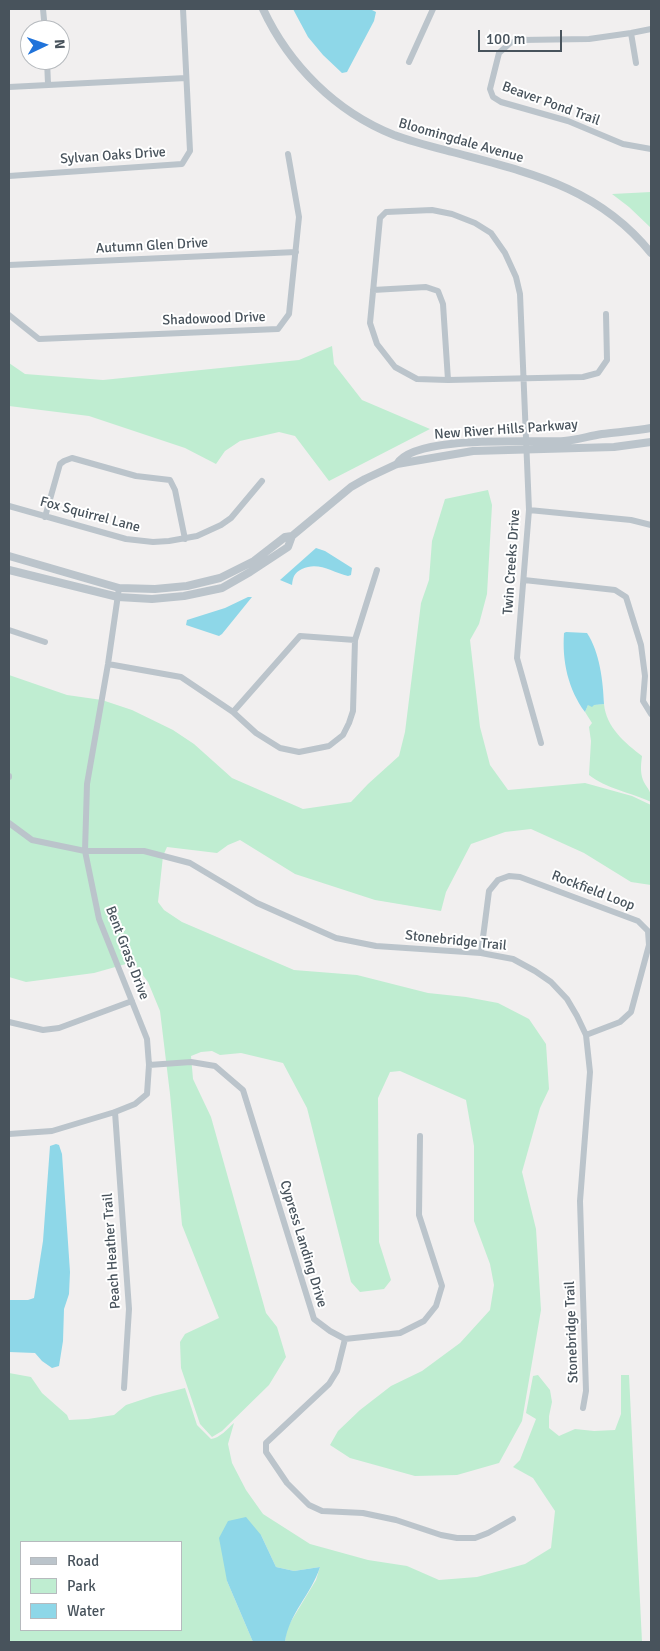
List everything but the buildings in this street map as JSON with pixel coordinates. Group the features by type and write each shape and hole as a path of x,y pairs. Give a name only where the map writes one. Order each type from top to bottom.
{"street":[{"name":"Sylvan Oaks Drive","path":"9,176 182,164 190,151 183,9"},
{"name":"Bloomingdale Avenue","path":"263,9 286,48 310,77 331,97 357,116 410,141 535,175 567,187 611,214 634,234 651,253"},
{"path":"409,62 433,9"},
{"name":"Beaver Pond Trail","path":"651,29 574,40 520,40 510,43 499,53 490,89 493,97 501,102 568,121 623,144 651,149"},
{"path":"631,33 636,63"},
{"path":"47,70 48,84"},
{"path":"9,87 186,78"},
{"name":"Shadowood Drive","path":"9,315 39,339 278,329 289,314 299,217 288,154"},
{"name":"Twin Creeks Drive","path":"541,743 517,658 529,510 527,441 523,379 520,294 516,276 505,253 490,233 475,223 452,214 432,210 386,212 380,218 370,323 377,344 395,367 417,379 523,379 583,377 598,373 607,360 606,314"},
{"name":"Autumn Glen Drive","path":"9,265 296,252"},
{"path":"373,290 426,287 438,291 443,304 448,380"},
{"name":"New River Hills Parkway","path":"397,464 402,458 411,453 444,445 472,442 572,440 651,428"},
{"name":"New River Hills Parkway","path":"9,570 118,597 152,600 184,596 222,588 250,572 288,547 292,536 352,487 397,464 463,452 614,447 651,442"},
{"path":"46,517 60,464 72,458 136,476 170,480 175,490 185,539"},
{"name":"Fox Squirrel Lane","path":"9,506 126,540 140,542 169,541 185,539 212,530 226,522 236,513 262,481"},
{"path":"529,510 631,520 651,525"},
{"name":"New River Hills Parkway","path":"9,556 119,588 155,589 188,586 220,578 254,561 285,537 292,536"},
{"path":"108,664 181,677 233,712 256,733 280,748 299,752 329,746 343,735 353,711 355,640 377,570"},
{"path":"524,580 615,590 626,597 641,645 645,676 643,701 651,714"},
{"name":"Bent Grass Drive","path":"9,1134 52,1131 135,1104 146,1094 149,1064 147,1040 98,919 85,851 87,784 119,588"},
{"path":"9,630 45,642"},
{"path":"233,712 300,636 355,640"},
{"name":"Stonebridge Trail","path":"9,823 32,840 85,851 144,851 190,863 257,903 336,938 376,946 481,953 512,959 536,971 551,982 578,1016 586,1035 590,1072 580,1201 586,1391 583,1408"},
{"name":"Rockfield Loop","path":"481,953 489,891 498,880 509,876 520,877 638,921 648,931 649,945 631,1012 620,1022 586,1035"},
{"path":"9,1022 43,1030 59,1028 132,1001"},
{"name":"Cypress Landing Drive","path":"149,1064 191,1062 215,1066 243,1090 314,1319 344,1339"},
{"name":"Peach Heather Trail","path":"114,1112 129,1309 124,1388"},
{"path":"420,1136 419,1215 442,1286 436,1306 424,1321 400,1333 344,1339 337,1371 329,1384 266,1443 266,1452 287,1483 308,1505 322,1511 363,1513 396,1520 441,1535 457,1538 475,1538 513,1519"}],"green space":[{"path":"651,192 651,228 612,194"},
{"path":"332,346 334,364 362,400 430,429 329,481 295,436 279,432 240,441 225,451 216,464 185,448 89,416 9,406 9,363 25,374 103,380 299,360"},
{"path":"488,490 492,505 487,594 479,624 470,640 480,727 490,765 508,790 585,783 632,796 651,805 651,885 631,882 584,853 531,829 505,832 471,844 446,892 441,911 375,900 295,874 240,840 228,845 217,853 167,847 163,856 158,902 164,910 182,922 294,970 357,975 428,993 498,1003 529,1019 546,1044 549,1089 540,1108 522,1172 536,1229 541,1310 522,1421 499,1463 457,1475 415,1476 350,1458 330,1445 338,1431 360,1410 391,1386 422,1371 460,1343 490,1310 494,1285 490,1264 474,1221 474,1146 466,1100 400,1071 390,1072 378,1098 379,1242 391,1280 384,1289 360,1292 351,1282 307,1108 283,1063 241,1053 220,1055 212,1051 201,1052 191,1056 193,1079 211,1117 266,1313 277,1327 286,1357 269,1385 222,1431 212,1437 200,1424 181,1368 180,1342 185,1334 219,1318 182,1225 160,1011 148,982 133,962 94,973 26,982 9,977 9,675 67,695 102,700 132,710 173,730 194,744 232,778 303,809 351,802 399,756 405,732 421,603 429,580 432,541 445,499"},
{"path":"604,704 608,720 617,734 642,756 641,774 650,792 651,802 611,787 595,780 589,775 591,741 589,727 592,723 585,712 588,705"},
{"path":"9,1373 31,1377 42,1393 67,1415 69,1420 114,1415 126,1405 185,1388 197,1425 211,1439 220,1435 234,1423 228,1444 232,1463 246,1490 263,1514 310,1544 368,1560 407,1566 439,1580 477,1577 525,1564 551,1548 555,1511 533,1478 513,1467 520,1460 536,1419 526,1413 533,1376 538,1375 550,1390 552,1402 549,1428 559,1436 575,1429 594,1431 615,1430 621,1414 621,1375 629,1375 642,1642 285,1642 287,1628 316,1580 320,1567 294,1571 276,1567 261,1535 227,1581 253,1642 9,1642"}],"water":[{"path":"293,9 370,9 376,12 374,21 347,72 342,73 308,37"},
{"path":"316,548 325,551 352,568 351,575 348,576 314,566 297,572 293,577 292,585 280,580"},
{"path":"248,597 252,597 219,636 186,625 187,620 225,608"},
{"path":"564,633 587,633 598,658 602,677 604,704 592,707 588,705 585,712 574,694 567,674 564,654"},
{"path":"59,1145 62,1154 70,1272 69,1294 64,1309 63,1341 59,1366 52,1368 35,1353 9,1352 9,1300 28,1300 34,1298 43,1241 50,1146"},
{"path":"246,1517 261,1535 276,1567 294,1571 320,1567 295,1613 285,1642 253,1642 227,1581 219,1538 228,1521"}]}
